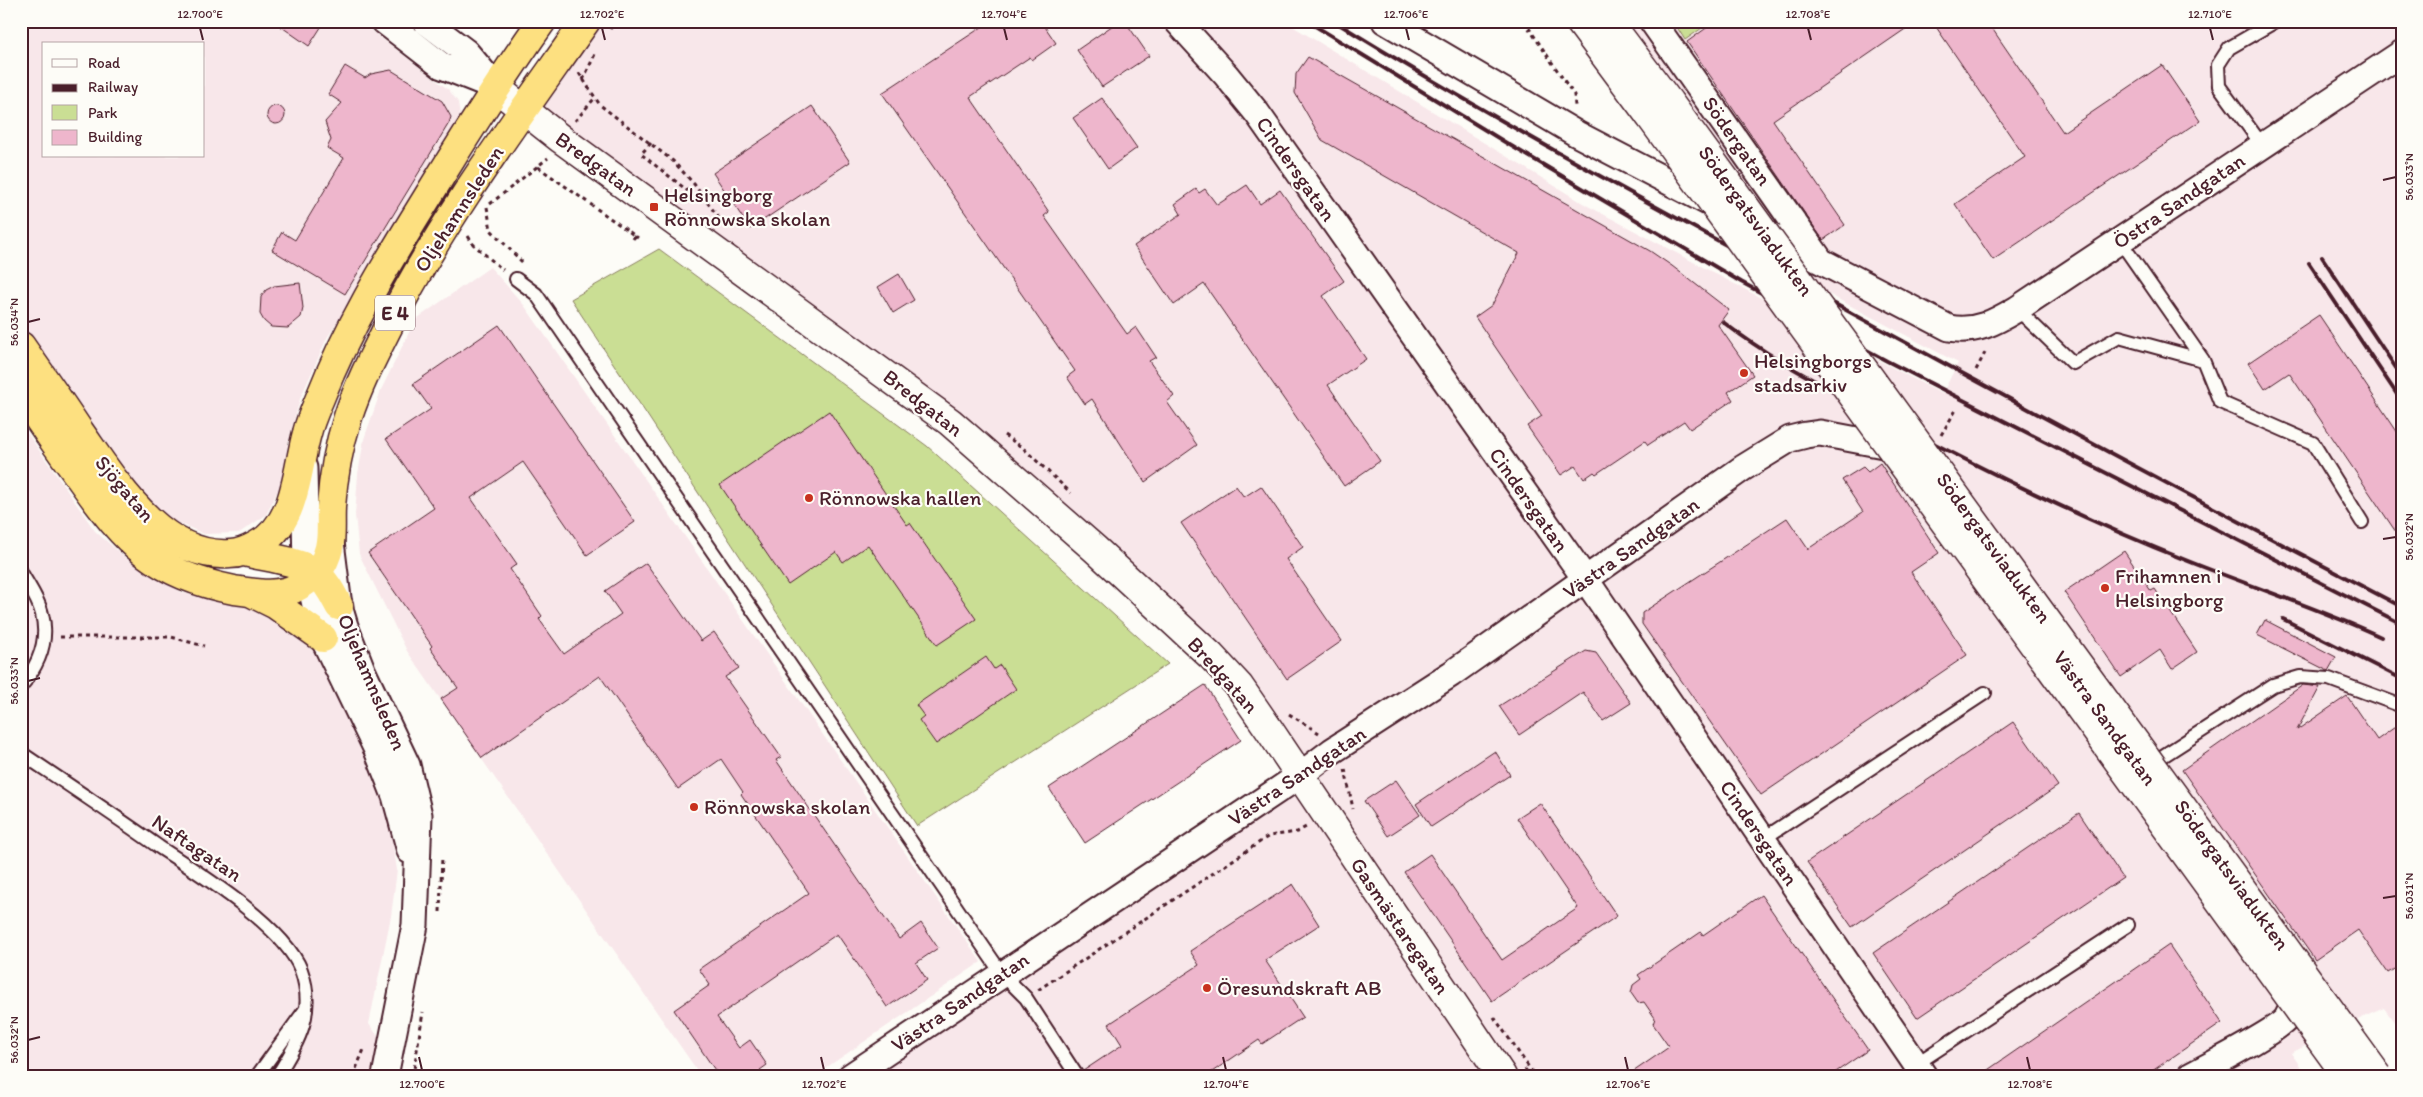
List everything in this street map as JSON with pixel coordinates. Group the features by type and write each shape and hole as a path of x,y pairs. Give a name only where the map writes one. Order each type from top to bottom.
{"highway":[{"name":"Oljehamnsleden","path":"304,452 306,435 312,419 352,325 374,284 495,87 542,21"},
{"name":"Oljehamnsleden","path":"330,542 331,507 338,461 348,418 368,366 407,290 447,223 524,110 598,25"},
{"name":"Sjögatan","path":"21,346 118,487 150,521 167,534 202,551 230,554 244,552 272,536 288,510 304,452"},
{"name":"Sjögatan","path":"21,393 108,516 126,537 159,562 178,573 198,581 251,593 284,592 296,589 310,573"},
{"name":"E 4","path":"310,573 326,559 330,542"},
{"path":"244,552 310,573 325,582 339,606"},
{"path":"251,593 276,605 323,638"}],"main road":[{"name":"Södergatsviadukten","path":"1579,21 1659,108 2378,1076"},
{"name":"Södergatsviadukten","path":"1608,21 1659,108 2347,1076"},
{"name":"Bredgatan","path":"495,87 568,144 900,384 997,463 1088,543 1211,656 1239,686 1299,776"},
{"name":"Gasmästaregatan","path":"1299,776 1502,1076"}],"street":[{"name":"Bredgatan","path":"384,21 442,66 495,87"},
{"name":"Bredgatan","path":"425,21 466,52 495,87"},
{"name":"Cindersgatan","path":"1177,21 1226,75 1257,113 1586,580 1920,1070"},
{"path":"1385,21 1577,134 1821,261"},
{"name":"Södergatan","path":"1652,21 1821,261"},
{"name":"Östra Sandgatan","path":"1821,261 1949,328 1961,330 1976,329 1990,325 2017,309 2402,53"},
{"name":"Västra Sandgatan","path":"851,1076 1299,776 1586,580 1743,468 1790,439 1820,433 1894,447 1912,455 2142,770 2282,957 2291,977 2293,998 2287,1018 2273,1029 2190,1076"},
{"name":"Oljehamnsleden","path":"304,452 310,573 323,638 383,766 394,796 415,870"},
{"name":"Oljehamnsleden","path":"330,542 339,606 344,626 363,672 396,738 407,765 419,814 415,870 415,925 385,1076"}],"lane":[{"path":"2262,145 2220,86 2218,65 2229,48 2276,21"},
{"path":"2120,241 2203,360 2220,402 2313,443 2362,522"},
{"path":"516,279 536,294 1002,974 1026,998 1077,1076"},
{"path":"2017,309 2073,363 2119,337 2203,360"},
{"path":"21,572 42,613 44,638 35,670 21,686"},
{"path":"2142,770 2273,685 2300,677 2329,679 2402,706"},
{"path":"1762,839 1985,693"},
{"name":"Naftagatan","path":"21,753 238,900 285,944 296,959 305,985 305,1010 304,1026 297,1045 278,1076"},
{"path":"1920,1070 2128,925"},
{"path":"257,1076 305,1010"}],"path":[{"path":"598,25 615,21"},
{"path":"1524,21 1574,95 1577,134"},
{"path":"583,80 600,46"},
{"path":"651,143 642,154 688,191"},
{"path":"480,211 538,167 637,235 633,239"},
{"path":"486,206 491,230 523,262 527,270 527,287"},
{"path":"465,232 473,244 516,279"},
{"path":"1976,370 1991,341"},
{"path":"1940,436 1956,410"},
{"path":"44,638 171,637 204,646"},
{"path":"1026,998 1268,836 1297,832 1351,798"},
{"path":"439,920 442,894 442,854"},
{"path":"413,1076 424,1005"},
{"path":"353,1076 367,1042"}],"shaded area":[{"path":"21,21 359,21 449,90 458,102 461,123 398,228 327,338 300,399 288,443 282,482 266,515 239,533 204,534 172,520 143,498 21,324"},
{"path":"596,21 1284,21 1586,205 1942,394 1958,363 1819,289 1627,21 2402,21 2402,1033 2384,1008 2366,1016 2291,1053 2307,1076 862,1076 1307,776 1099,543 534,109"},
{"name":"Rönnowska skolan","path":"490,267 524,305 981,962 814,1076 701,1076 407,651 359,554 355,515 358,474 364,439 381,390 415,320"},
{"path":"21,424 95,531 128,560 181,592 257,609 311,640 333,674 386,798 397,870 391,916 369,1024 407,1076 21,1076"}],"green space":[{"path":"1673,21 1712,21 1685,40"},
{"path":"659,249 927,446 1168,664 917,826 571,299"}],"building":[{"path":"273,21 325,21 309,46"},
{"path":"991,21 1041,21 1056,43 1032,60 1030,57 970,97 1049,212 1044,216 1127,334 1136,327 1156,357 1149,361 1174,396 1167,402 1197,445 1145,482 1092,399 1085,404 1067,377 1075,371 882,93"},
{"path":"1119,21 1125,21 1149,56 1102,87 1077,50"},
{"path":"1716,21 1917,21 1773,120 1845,225 1823,240 1687,42"},
{"path":"1932,21 1987,21 2063,132 2162,65 2200,121 1993,260 1955,204 2025,157"},
{"path":"1308,57 1650,251 1672,266 1729,310 1718,325 1753,375 1728,392 1733,400 1690,429 1684,421 1648,445 1645,441 1596,474 1594,472 1584,479 1575,466 1561,475 1527,426 1542,416 1475,317 1492,305 1519,253 1322,140 1295,93 1296,74"},
{"path":"345,66 365,78 371,74 391,70 442,101 451,117 345,294 272,250 282,232 295,240 344,158 327,148 331,140 325,122 342,103 328,94"},
{"path":"1102,98 1137,148 1108,169 1073,118"},
{"path":"276,106 282,109 285,115 282,121 276,124 270,121 267,115 270,109"},
{"path":"812,106 850,162 750,229 713,173"},
{"path":"1247,185 1260,204 1280,190 1344,281 1323,296 1366,359 1328,385 1380,461 1344,486 1204,284 1174,305 1134,246 1181,214 1175,204 1196,189 1199,193 1205,189 1217,205"},
{"path":"899,274 914,300 893,313 878,287"},
{"path":"300,283 303,308 301,317 288,328 271,327 260,314 261,297 266,290 274,286"},
{"path":"2319,315 2402,439 2402,541 2289,373 2265,389 2248,363"},
{"path":"499,325 635,522 587,555 523,462 471,498 517,564 510,569 542,616 539,619 564,654 621,614 605,591 646,563 701,641 714,632 739,668 725,677 781,757 776,760 899,939 921,923 938,948 916,963 927,980 887,1007 837,934 717,1017 739,1048 750,1040 767,1065 760,1070 764,1076 719,1076 674,1010 710,985 699,969 809,893 741,794 743,792 721,759 678,789 600,676 482,758 441,699 458,688 430,648 432,646 368,553 434,508 386,439 431,409 413,384"},
{"name":"Rönnowska hallen","path":"829,411 907,525 910,523 976,619 937,645 868,545 843,562 836,552 788,585 720,485"},
{"path":"1880,463 1939,553 1911,572 1967,655 1761,795 1642,624 1642,613 1787,518 1808,549 1863,512 1842,480 1863,467 1868,472"},
{"path":"1236,486 1244,497 1261,486 1303,547 1286,559 1342,641 1287,679 1181,523"},
{"path":"2124,551 2151,591 2155,589 2197,652 2172,669 2160,650 2121,677 2064,592"},
{"path":"2265,620 2336,657 2328,671 2257,635"},
{"path":"1586,651 1596,653 1631,703 1603,721 1583,692 1519,735 1499,706"},
{"path":"986,657 994,669 1000,665 1016,689 936,744 919,720 924,716 916,705"},
{"path":"1205,685 1241,740 1085,843 1049,788"},
{"path":"2303,685 2320,687 2297,730 2347,696 2377,740 2402,722 2402,964 2388,973 2358,930 2315,960 2182,770"},
{"path":"2013,722 2058,786 1852,927 1807,862"},
{"path":"1495,751 1510,775 1431,827 1416,804"},
{"path":"1396,780 1420,815 1388,836 1364,801"},
{"path":"1540,803 1617,916 1492,1001 1404,872 1430,854 1502,960 1578,908 1517,818"},
{"path":"2079,813 2123,878 1917,1018 1873,953"},
{"path":"1293,884 1319,925 1265,960 1303,1017 1262,1044 1259,1040 1206,1076 1085,1076 1083,1071 1122,1045 1109,1024 1199,965 1190,951"},
{"path":"1761,895 1868,1050 1830,1076 1627,1076 1669,1047 1653,1024 1655,1018 1644,1002 1638,1003 1631,993 1633,985 1641,979 1638,975 1701,932 1703,935"},
{"path":"2169,945 2222,1023 2145,1076 1979,1076"}],"railway":[{"path":"1307,21 1508,144 1741,282 1887,361 2402,624"},
{"path":"1334,21 1455,94 1639,197 2112,454 2402,607"},
{"path":"2322,257 2402,377"},
{"path":"2309,263 2402,402"},
{"path":"1723,322 1762,350 1822,385 1959,457 2035,494 2149,545 2381,637"},
{"path":"2283,619 2402,679"}],"place":[{"name":"Helsingborg Rönnowska skolan","path":"654,207"},
{"name":"Helsingborgs stadsarkiv","path":"1744,373"},
{"name":"Rönnowska hallen","path":"809,498"},
{"name":"Frihamnen i Helsingborg","path":"2105,588"},
{"name":"Rönnowska skolan","path":"694,807"},
{"name":"Öresundskraft AB","path":"1207,988"}]}
